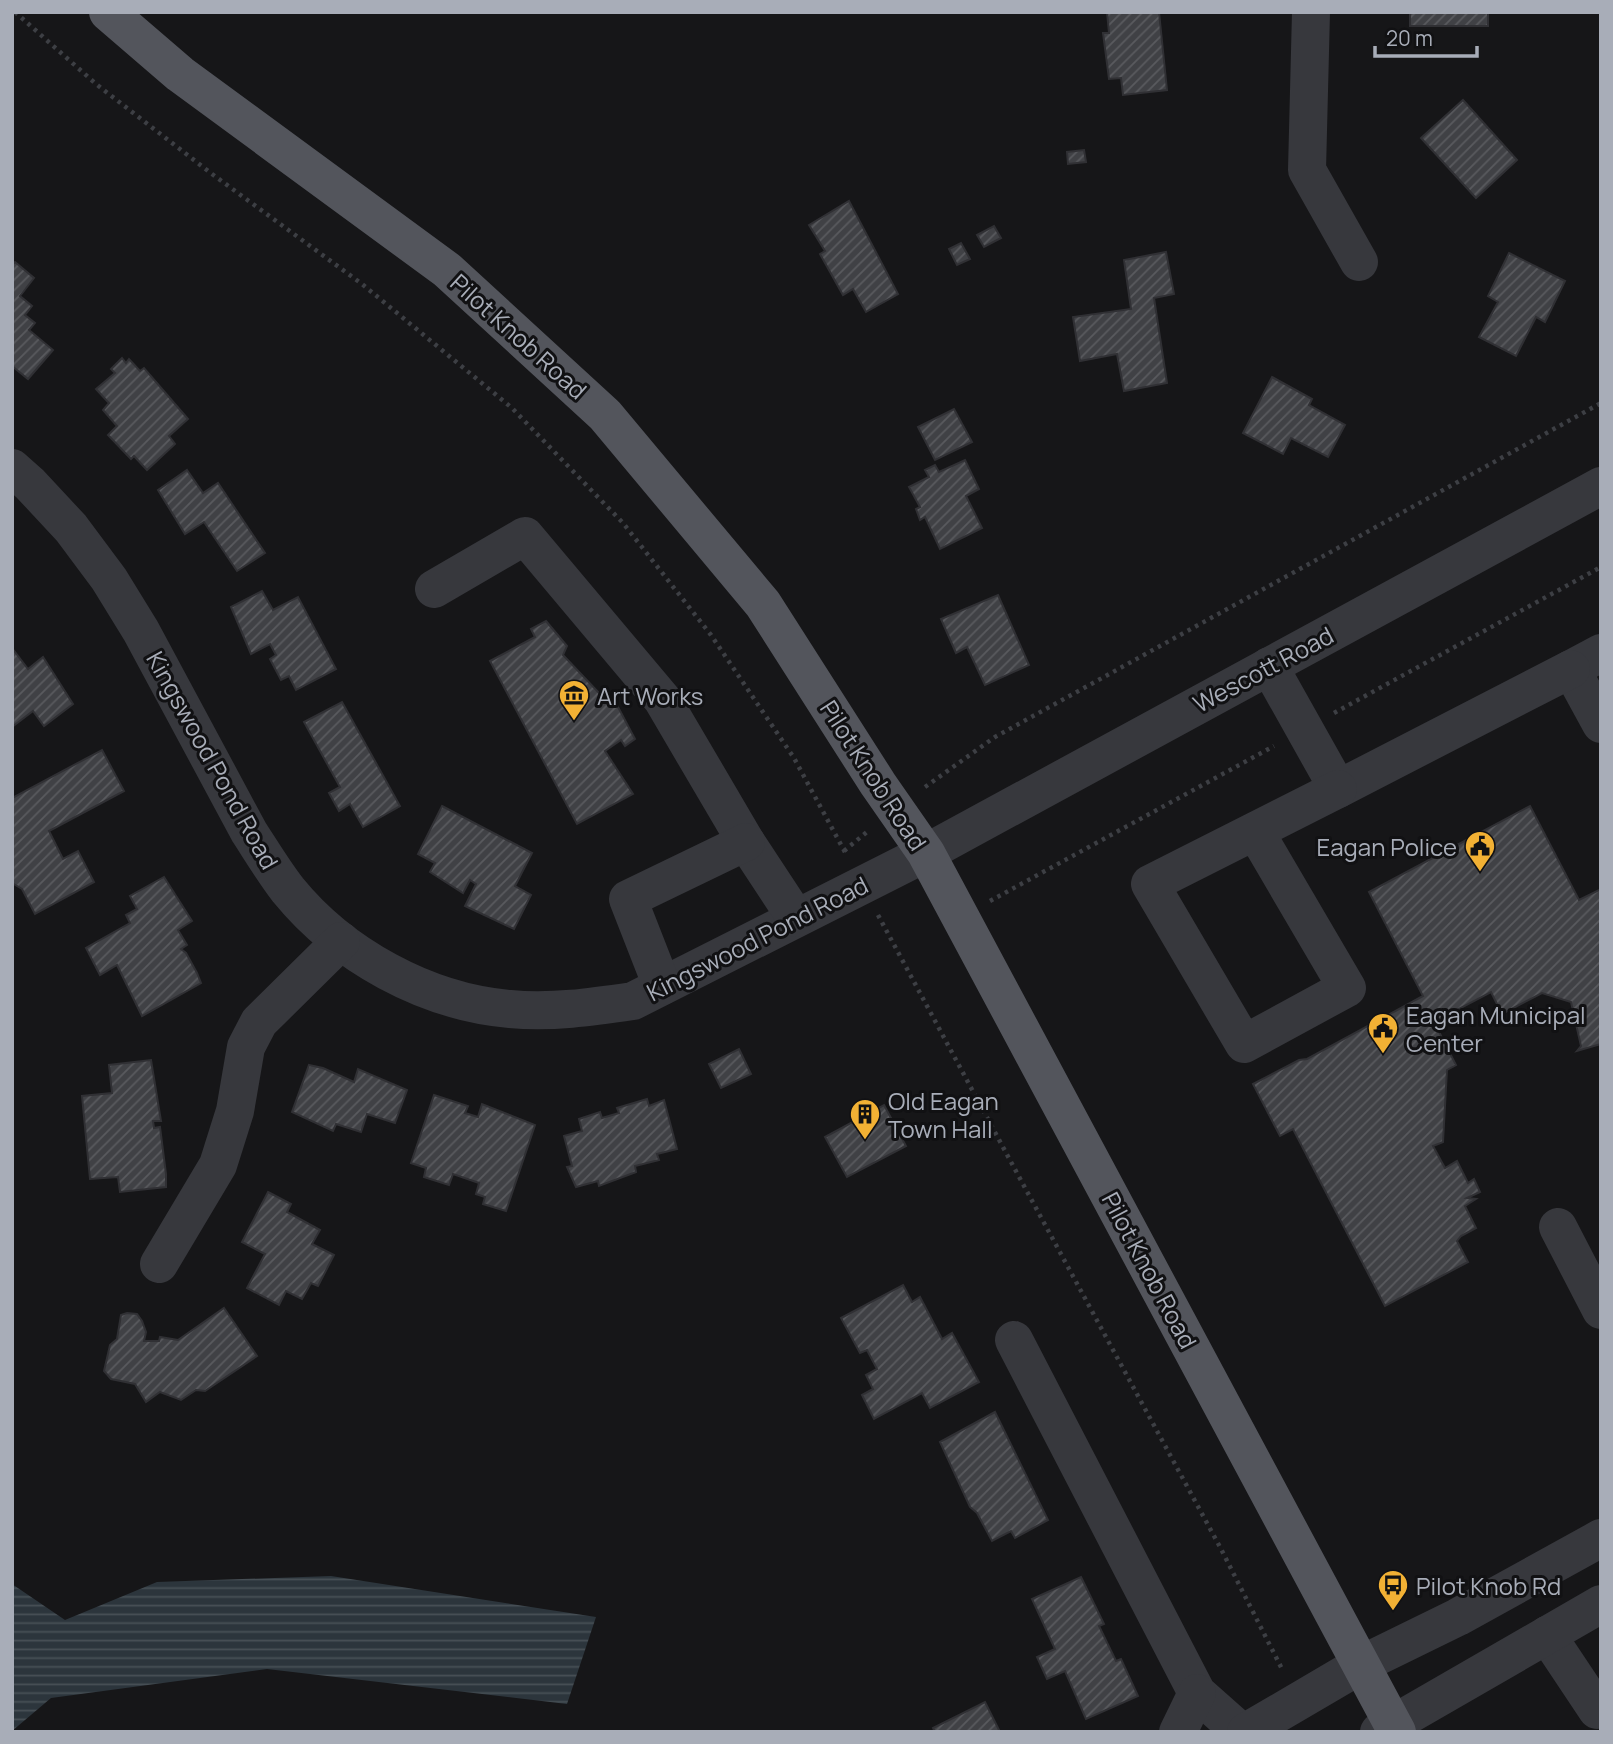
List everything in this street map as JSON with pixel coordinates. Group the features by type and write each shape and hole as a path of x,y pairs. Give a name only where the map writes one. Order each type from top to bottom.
{"main road":[{"name":"Pilot Knob Road","path":"108,12 180,74 447,270 605,415 763,604 926,853 1362,1664 1390,1729"}],"street":[{"path":"1311,12 1307,170 1359,262"},
{"name":"Kingswood Pond Road","path":"12,467 71,528 109,579 141,631 249,832 289,891 341,941 402,978 434,992 468,1002 509,1009 591,1008 632,1001 926,853"},
{"name":"Wescott Road","path":"926,853 1601,486"},
{"path":"434,589 525,536 662,699 746,842 796,918"},
{"path":"1255,831 1347,988 1244,1045 1150,884 1586,661 1601,724"},
{"path":"1269,666 1338,789"},
{"path":"663,986 628,899 746,842"},
{"path":"159,1264 218,1165 236,1111 246,1047 259,1022 341,941"},
{"path":"1558,1227 1601,1310"},
{"path":"1014,1340 1197,1693 1243,1732 1362,1664 1458,1617 1601,1538"},
{"path":"1390,1729 1601,1604"},
{"path":"1547,1635 1599,1712"},
{"path":"1178,1732 1197,1693"}],"path":[{"path":"844,851 895,808 995,737 1601,403"}],"shaded area":[{"path":"331,1576 596,1617 567,1704 267,1669 51,1698 12,1731 12,1584 65,1620 157,1582"}],"building":[{"path":"1107,12 1159,12 1167,90 1123,95 1121,78 1109,79 1103,33 1109,33"},
{"path":"1410,12 1488,12 1488,26 1410,26"},
{"path":"1463,100 1517,160 1476,198 1421,138"},
{"path":"1084,150 1086,162 1068,164 1067,152"},
{"path":"849,201 898,294 866,312 853,289 843,295 820,254 825,251 809,225"},
{"path":"994,226 1001,238 984,247 977,235"},
{"path":"961,243 970,259 957,265 949,249"},
{"path":"1166,252 1174,294 1154,298 1167,383 1124,391 1117,354 1080,361 1073,317 1131,309 1124,260"},
{"path":"1509,253 1565,281 1545,322 1536,317 1516,356 1479,337 1498,302 1488,296"},
{"path":"15,262 34,278 20,296 32,306 25,315 35,323 29,330 53,350 28,379 12,366 12,265"},
{"path":"122,358 126,363 129,359 140,371 144,368 188,419 169,436 175,444 147,470 134,456 131,459 108,435 117,426 103,410 109,403 96,389 115,373 111,369"},
{"path":"1272,377 1312,399 1309,405 1345,425 1328,457 1291,438 1283,454 1243,433"},
{"path":"954,409 972,442 935,460 918,427"},
{"path":"965,460 979,489 966,496 982,528 940,549 925,517 920,520 916,509 920,507 909,487 929,477 925,470 935,465 939,472"},
{"path":"187,470 203,493 218,483 265,553 237,571 204,522 185,534 158,490"},
{"path":"262,591 273,610 298,597 336,669 296,690 289,676 281,680 270,659 276,655 270,644 251,654 231,607"},
{"path":"998,595 1029,665 985,685 967,647 956,653 941,619"},
{"name":"Art Works","path":"546,621 567,646 563,655 599,693 602,689 617,705 635,739 625,746 621,740 605,751 633,794 577,824 490,661 535,637 531,629"},
{"path":"12,648 28,669 43,657 73,704 44,726 33,711 12,727"},
{"path":"342,702 400,806 363,827 350,804 339,811 329,793 340,787 304,722"},
{"path":"102,750 124,791 49,831 63,859 78,851 94,882 35,914 22,889 12,883 12,798"},
{"path":"442,806 532,853 515,886 531,895 514,929 465,906 476,884 470,880 463,893 430,872 435,863 418,854"},
{"name":"Eagan Municipal Center","path":"1530,806 1579,900 1601,889 1601,1044 1577,1051 1581,1046 1571,1002 1542,993 1502,1014 1491,992 1434,1022 1456,1065 1447,1070 1443,1142 1433,1146 1445,1168 1457,1161 1468,1183 1474,1179 1480,1192 1467,1198 1476,1199 1465,1206 1476,1228 1457,1241 1468,1262 1385,1306 1293,1129 1280,1136 1253,1084 1299,1060 1307,1059 1423,996 1369,892"},
{"path":"164,877 192,921 178,930 187,945 181,949 186,953 201,983 142,1016 117,965 100,975 86,948 130,923 126,915 137,909 130,896"},
{"path":"739,1049 751,1074 721,1088 709,1064"},
{"path":"151,1060 161,1121 153,1121 154,1128 160,1127 166,1187 120,1192 118,1177 90,1179 82,1096 112,1093 109,1065"},
{"path":"309,1065 323,1068 354,1082 358,1069 407,1090 395,1123 367,1114 361,1132 336,1124 333,1131 292,1112"},
{"path":"434,1095 468,1106 465,1113 478,1117 482,1104 535,1125 506,1211 483,1204 485,1197 476,1194 479,1183 453,1174 449,1185 424,1177 426,1168 411,1163"},
{"path":"647,1099 649,1106 664,1100 677,1149 657,1154 659,1160 635,1166 636,1172 599,1186 598,1181 576,1187 567,1167 572,1166 564,1136 582,1131 579,1119 600,1112 602,1118 619,1113 617,1108"},
{"name":"Old Eagan Town Hall","path":"884,1105 906,1146 847,1177 825,1137"},
{"path":"268,1192 291,1204 287,1212 320,1230 312,1244 334,1255 318,1286 311,1283 302,1299 286,1291 279,1305 247,1288 265,1254 242,1242"},
{"path":"903,1285 912,1302 920,1297 942,1339 952,1333 979,1382 930,1408 922,1393 874,1419 862,1395 873,1389 866,1375 877,1369 867,1350 860,1353 841,1318"},
{"path":"224,1308 257,1356 205,1391 196,1390 181,1400 160,1392 146,1402 135,1384 111,1379 104,1371 110,1345 117,1339 121,1315 137,1314 146,1332 144,1341 159,1341 160,1337 178,1340"},
{"path":"995,1412 1048,1520 1015,1538 1011,1531 992,1541 977,1513 970,1507 940,1442"},
{"path":"1081,1577 1104,1624 1099,1626 1116,1661 1121,1659 1138,1696 1086,1719 1065,1671 1047,1679 1037,1657 1055,1649 1032,1599"},
{"path":"985,1702 1000,1732 935,1732 933,1728"}],"place":[{"name":"Art Works","path":"574,722"},
{"name":"Eagan Police","path":"1480,873"},
{"name":"Eagan Municipal Center","path":"1383,1055"},
{"name":"Old Eagan Town Hall","path":"865,1141"},
{"name":"Pilot Knob Rd","path":"1393,1612"}]}
